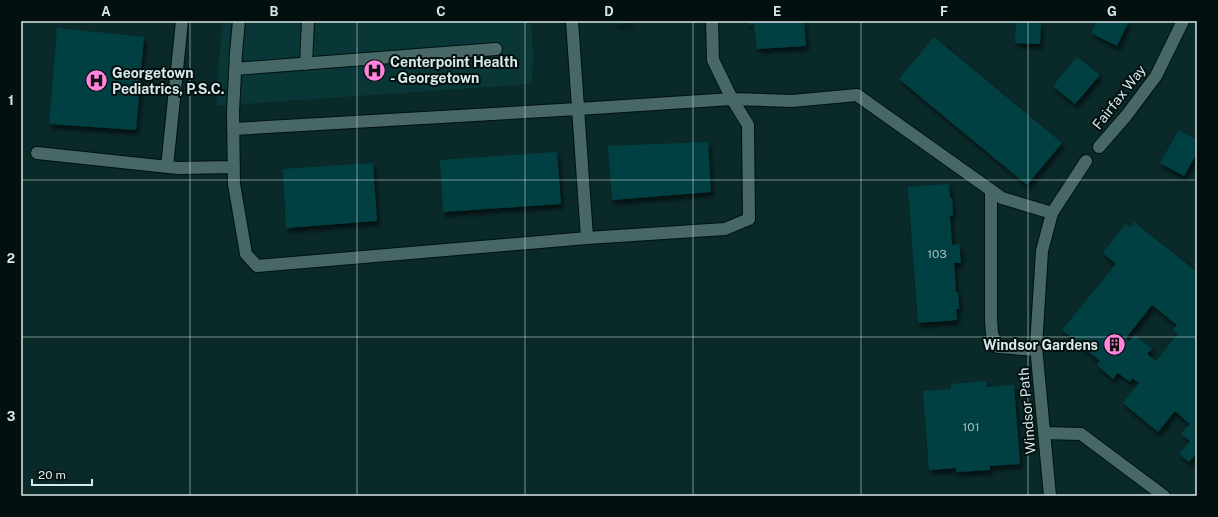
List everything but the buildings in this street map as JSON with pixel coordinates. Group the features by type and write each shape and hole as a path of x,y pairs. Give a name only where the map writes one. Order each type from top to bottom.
{"street":[{"path":"167,166 182,21"},
{"path":"239,21 235,69 234,184 246,254 257,266 587,238 725,229 749,219 748,125 732,99 714,60 712,21"},
{"path":"306,64 308,21"},
{"path":"572,21 587,238"},
{"name":"Fairfax Way","path":"1098,147 1126,116 1156,76 1182,21"},
{"path":"235,69 496,49"},
{"path":"234,129 732,99 792,101 857,95 1002,198 1052,213 1086,161"},
{"path":"37,153 178,168 234,167"},
{"path":"991,190 992,334 998,347 1036,350"},
{"name":"Windsor Path","path":"1050,496 1036,350 1042,251 1052,213"},
{"path":"1044,433 1081,434 1164,496"}],"shaded area":[{"name":"Centerpoint Health - Georgetown","path":"222,21 531,21 533,56 532,84 216,106"}],"place":[{"name":"Centerpoint Health - Georgetown","path":"375,70"},
{"name":"Georgetown Pediatrics, P.S.C.","path":"97,81"},
{"name":"Windsor Gardens","path":"1114,345"}]}
